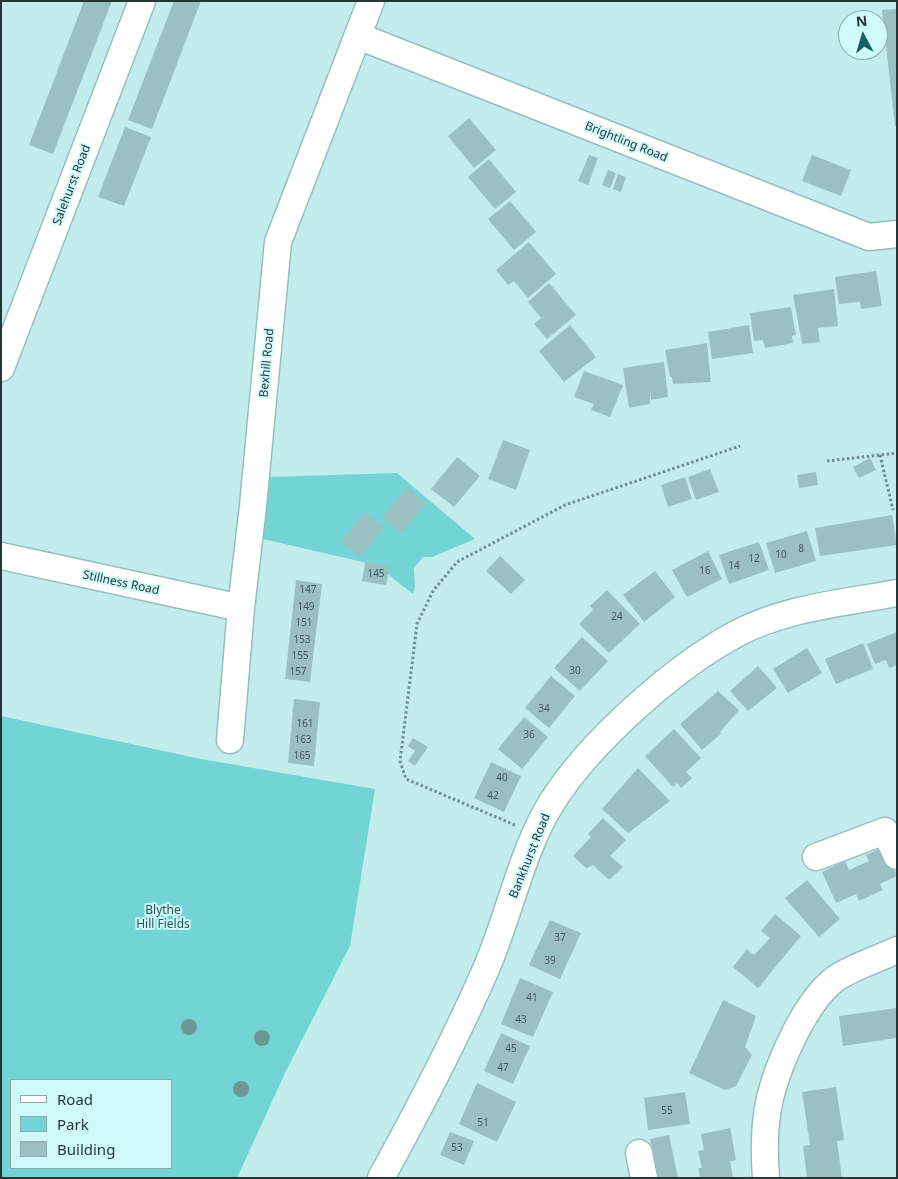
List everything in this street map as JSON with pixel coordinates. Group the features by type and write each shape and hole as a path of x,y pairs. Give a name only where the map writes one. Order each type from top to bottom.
{"street":[{"name":"Salehurst Road","path":"1,368 142,1"},
{"name":"Bexhill Road","path":"230,740 241,608 253,506 278,242 371,1"},
{"name":"Brightling Road","path":"358,36 869,237 897,234"},
{"name":"Stillness Road","path":"1,556 241,608"},
{"name":"Bankhurst Road","path":"381,1178 414,1117 487,967 537,833 552,802 593,748 667,680 736,634 776,618 897,593"},
{"path":"816,857 885,831 897,856"},
{"path":"766,1178 764,1148 770,1098 796,1030 810,1006 835,979 897,950"}],"path":[{"path":"537,833 406,779 400,761 417,624 433,591 457,562 566,505 740,446"},
{"path":"827,461 897,453"},
{"path":"880,455 893,510"}],"green space":[{"path":"397,473 475,539 432,557 423,557 414,568 415,587 413,594 376,565 263,539 269,477"},
{"name":"Blythe Hill Fields","path":"1,716 201,759 375,789 350,946 286,1071 237,1178 1,1178"}],"building":[{"path":"84,1 112,1 53,154 29,145"},
{"path":"174,1 201,1 152,129 128,120"},
{"path":"897,9 897,126 895,126 888,60 888,10 882,10"},
{"path":"469,118 496,150 474,168 448,136"},
{"path":"125,127 151,137 124,206 98,197"},
{"path":"589,155 598,158 588,185 578,181"},
{"path":"812,155 851,170 841,196 802,181"},
{"path":"489,159 516,192 495,209 468,177"},
{"path":"608,170 616,173 610,188 602,185"},
{"path":"618,174 626,177 621,192 613,189"},
{"path":"510,201 536,232 514,250 488,219"},
{"path":"529,242 556,274 528,298 514,281 508,285 496,270"},
{"path":"876,271 882,306 861,309 860,302 839,304 835,277"},
{"path":"549,283 576,315 547,339 534,324 541,318 528,302"},
{"path":"834,289 838,326 818,328 820,342 802,344 793,295"},
{"path":"791,307 796,335 792,336 793,343 765,348 763,340 754,341 750,313"},
{"path":"570,325 596,357 564,382 539,351"},
{"path":"749,325 753,353 712,359 708,332"},
{"path":"707,343 711,382 673,384 665,350"},
{"path":"664,362 668,397 651,400 650,392 650,404 629,408 623,368"},
{"path":"584,371 623,385 610,417 591,410 594,404 574,397"},
{"path":"503,440 530,450 516,490 488,479"},
{"path":"457,457 480,476 454,507 431,489"},
{"path":"870,458 876,470 859,478 853,467"},
{"path":"710,469 719,492 696,500 688,477"},
{"path":"816,472 818,485 799,488 797,475"},
{"path":"685,477 692,499 668,507 661,485"},
{"path":"407,487 427,503 402,533 382,517"},
{"path":"366,512 384,527 360,557 341,542"},
{"path":"892,515 897,545 820,556 815,528"},
{"path":"807,531 816,561 775,573 766,543"},
{"path":"759,542 769,570 729,584 719,555"},
{"path":"708,551 722,579 687,597 672,570"},
{"path":"500,556 525,580 511,594 486,571"},
{"path":"365,562 390,566 386,585 362,581"},
{"path":"655,571 675,597 644,622 623,595"},
{"path":"296,580 322,584 310,682 285,679"},
{"path":"607,590 640,624 609,653 579,624 593,610 590,606"},
{"path":"897,632 897,665 889,668 886,660 875,664 867,644"},
{"path":"582,637 608,661 580,691 554,668"},
{"path":"863,643 873,669 836,684 825,659"},
{"path":"807,648 822,673 788,693 773,669"},
{"path":"758,666 777,688 748,711 730,691"},
{"path":"551,676 575,696 549,728 525,708"},
{"path":"718,691 739,710 720,732 721,734 702,750 680,724"},
{"path":"294,699 320,702 314,766 288,763"},
{"path":"524,717 548,737 522,769 498,749"},
{"path":"674,729 701,758 686,772 692,778 681,788 677,783 673,787 645,756"},
{"path":"413,738 428,747 415,766 408,761 415,751 408,746"},
{"path":"491,762 521,776 504,812 474,798"},
{"path":"638,768 670,801 628,833 602,809"},
{"path":"603,818 626,840 610,856 623,867 609,880 593,865 586,868 573,856 591,837 588,834"},
{"path":"884,847 897,876 880,884 883,890 859,901 856,894 836,903 822,872 845,861 849,870 869,861 866,855"},
{"path":"807,880 840,919 819,937 785,898"},
{"path":"775,914 801,936 758,988 733,967 747,949 754,955 770,938 761,931"},
{"path":"550,920 581,933 560,979 529,965"},
{"path":"520,978 553,992 533,1037 501,1024"},
{"path":"723,1000 756,1016 745,1047 752,1055 736,1086 725,1090 689,1073"},
{"path":"897,1008 897,1038 843,1046 839,1016"},
{"path":"501,1033 530,1046 513,1084 484,1071"},
{"path":"477,1083 516,1102 497,1142 459,1124"},
{"path":"836,1087 844,1140 837,1141 842,1178 807,1178 803,1146 810,1145 802,1092"},
{"path":"685,1092 690,1124 648,1130 644,1098"},
{"path":"730,1128 736,1160 730,1161 733,1178 700,1178 698,1168 702,1168 698,1151 704,1150 701,1134"},
{"path":"450,1132 474,1141 464,1165 440,1155"},
{"path":"669,1135 678,1178 658,1178 650,1139"}]}
